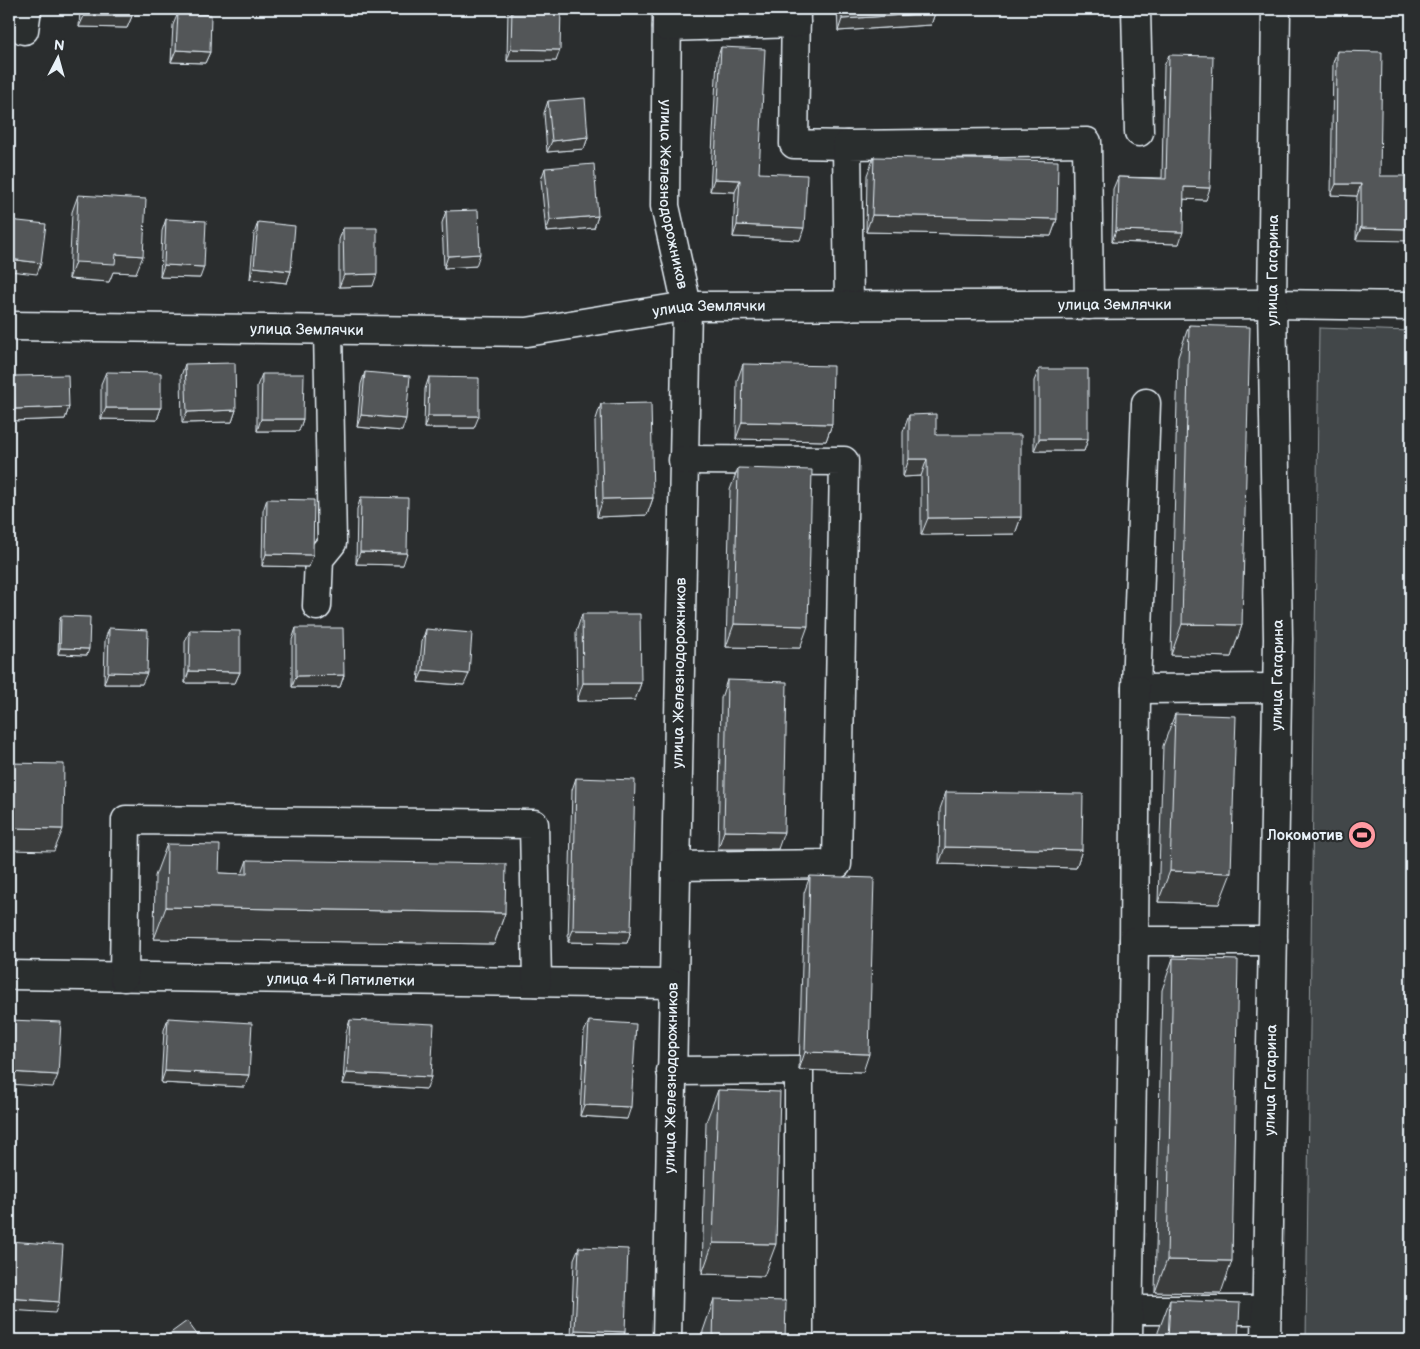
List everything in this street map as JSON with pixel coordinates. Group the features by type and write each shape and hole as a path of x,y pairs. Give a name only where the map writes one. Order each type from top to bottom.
{"street":[{"path":"1136,9 1139,132"},
{"name":"улица Гагарина","path":"1266,1340 1278,639 1272,304 1276,9"},
{"path":"667,18 796,16 794,144 1087,142 1089,304"},
{"name":"улица Железнодорожников","path":"667,18 665,206 686,306 667,1340"},
{"path":"847,145 849,306"},
{"name":"улица Землячки","path":"9,326 527,332 686,306 1272,304 1411,306"},
{"path":"317,606 319,559 332,543 328,330"},
{"path":"1128,1340 1136,689 1146,403"},
{"path":"676,866 837,864 844,461 683,460"},
{"path":"1136,689 1277,688"},
{"path":"124,977 126,820 534,824 537,982"},
{"path":"1134,942 1273,941"},
{"name":"улица 4-й Пятилетки","path":"9,976 673,984"},
{"path":"671,1071 799,1070 799,1340"},
{"path":"1128,1310 1266,1310"}],"shaded area":[{"name":"Локомотив","path":"1319,328 1411,331 1411,1340 1306,1340"}],"building":[{"path":"84,9 132,9 132,16 84,16"},
{"path":"512,9 561,9 560,50 511,49"},
{"path":"842,9 935,9 935,13 842,19"},
{"path":"178,13 211,15 210,52 176,50"},
{"path":"721,47 765,49 759,173 807,175 804,228 737,225 740,180 714,179"},
{"path":"1337,51 1382,52 1380,176 1411,176 1411,229 1361,228 1361,184 1336,184"},
{"path":"1169,55 1213,56 1210,188 1184,187 1183,232 1116,230 1118,177 1166,179"},
{"path":"585,98 588,137 552,141 548,101"},
{"path":"874,157 1058,161 1057,219 872,215"},
{"path":"594,164 598,216 550,220 545,168"},
{"path":"78,195 146,199 143,256 116,254 115,264 75,262"},
{"path":"478,210 480,254 448,256 446,211"},
{"path":"166,219 206,221 204,267 164,265"},
{"path":"9,220 46,224 41,263 9,259"},
{"path":"258,222 295,226 291,271 254,267"},
{"path":"343,228 377,228 377,274 344,275"},
{"path":"1189,325 1250,327 1242,625 1182,624"},
{"path":"235,363 236,410 187,412 185,364"},
{"path":"743,364 833,366 832,424 742,422"},
{"path":"1039,369 1088,369 1088,439 1039,439"},
{"path":"106,372 161,373 161,408 106,408"},
{"path":"365,372 410,376 406,419 361,415"},
{"path":"262,374 304,374 303,419 261,419"},
{"path":"68,375 69,407 15,409 14,376"},
{"path":"429,377 479,378 479,416 428,416"},
{"path":"651,403 653,498 603,499 601,404"},
{"path":"936,414 936,435 1021,435 1021,517 928,518 927,459 909,459 909,415"},
{"path":"738,468 812,470 808,626 734,624"},
{"path":"361,497 408,498 407,553 360,552"},
{"path":"267,499 314,500 313,555 266,554"},
{"path":"582,614 640,614 641,683 583,683"},
{"path":"61,616 90,617 89,649 60,648"},
{"path":"109,628 148,630 147,673 108,672"},
{"path":"296,628 343,628 344,675 296,676"},
{"path":"426,629 472,633 469,674 423,670"},
{"path":"190,630 240,631 240,672 189,671"},
{"path":"727,680 787,682 784,832 724,831"},
{"path":"1175,714 1236,716 1231,873 1170,871"},
{"path":"9,763 64,764 63,829 9,828"},
{"path":"576,778 635,780 631,931 573,930"},
{"path":"946,792 1083,794 1082,850 945,847"},
{"path":"167,844 220,845 219,873 247,874 247,860 506,864 505,913 166,907"},
{"path":"810,876 874,878 869,1054 805,1052"},
{"path":"1173,958 1238,960 1232,1261 1167,1260"},
{"path":"168,1018 252,1023 249,1075 165,1071"},
{"path":"9,1020 61,1022 58,1075 9,1072"},
{"path":"350,1020 434,1024 431,1077 347,1073"},
{"path":"589,1021 636,1024 631,1107 584,1105"},
{"path":"718,1090 780,1092 776,1244 713,1243"},
{"path":"9,1241 63,1245 59,1302 9,1298"},
{"path":"579,1247 628,1249 625,1332 575,1330"},
{"path":"714,1299 786,1301 785,1340 713,1340"},
{"path":"1170,1300 1240,1303 1238,1340 1168,1340"},
{"path":"187,1321 201,1340 161,1340"}],"place":[{"name":"Локомотив","path":"1362,835"}]}
